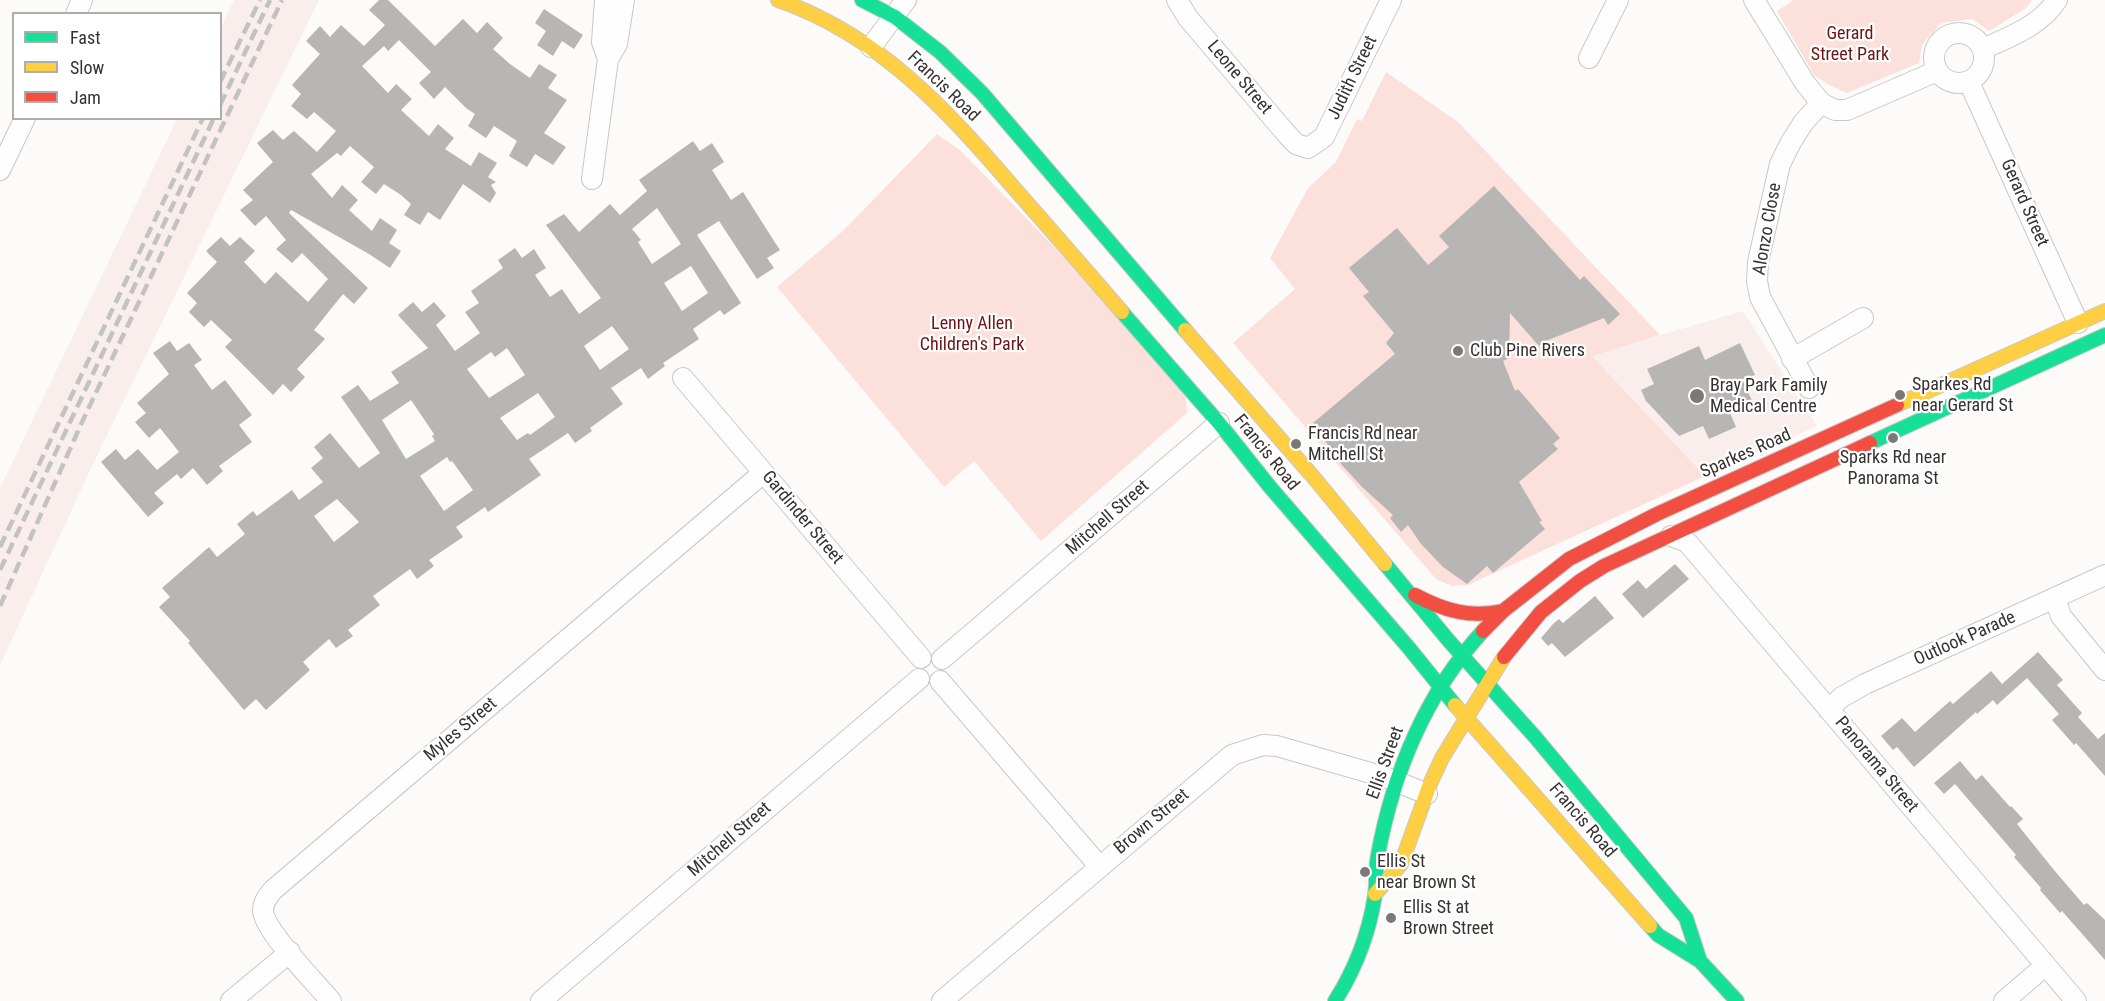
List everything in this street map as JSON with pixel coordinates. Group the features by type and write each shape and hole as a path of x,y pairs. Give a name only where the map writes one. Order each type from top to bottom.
{"main road":[{"name":"Francis Road","path":"778,0 821,17 872,47 924,90 984,151 1219,423 1270,488 1441,688 1658,935 1700,960 1737,1001"},
{"name":"Francis Road","path":"862,0 895,17 940,52 982,93 1238,393 1315,479 1462,657 1536,738 1686,918 1700,960"},
{"name":"Sparkes Road","path":"1462,657 1503,611 1569,559 1657,514 2105,311"},
{"path":"1487,685 1501,661 1541,612 1580,581 1604,566 2105,335"},
{"path":"1406,589 1437,608 1460,615 1488,615 1503,611"},
{"name":"Ellis Street","path":"1335,1001 1358,960 1375,894 1377,856 1405,755 1426,712 1462,657"},
{"name":"Ellis Street","path":"1375,894 1401,864 1442,758 1487,685"}],"street":[{"path":"605,0 602,42 608,59"},
{"path":"592,179 608,59 617,44 624,0"},
{"path":"872,47 906,0"},
{"name":"Leone Street","path":"1177,0 1188,18 1284,131 1296,144 1308,148"},
{"name":"Judith Street","path":"1308,148 1324,137 1391,0"},
{"path":"1589,58 1618,0"},
{"path":"1754,0 1805,83 1821,103 1835,110 1847,110 1937,71"},
{"path":"1983,49 2038,21 2050,11 2057,0"},
{"path":"1969,34 1983,49 1985,59 1983,68 1969,82 1960,84 1951,82 1937,71 1934,61 1935,50 1940,41 1948,35 1969,34"},
{"name":"Gerard Street","path":"1969,82 2078,323"},
{"name":"Alonzo Close","path":"1809,388 1760,297 1757,281 1758,262 1780,164 1797,132 1821,103"},
{"path":"0,170 24,120"},
{"path":"1792,359 1863,318"},
{"name":"Gardinder Street","path":"684,378 921,658"},
{"name":"Mitchell Street","path":"942,659 1219,423"},
{"name":"Myles Street","path":"290,952 271,930 263,913 264,905 273,890 763,473"},
{"name":"Panorama Street","path":"1671,536 1687,542 2076,1001"},
{"name":"Outlook Parade","path":"1828,709 1842,697 1865,684 2105,575"},
{"path":"2055,598 2061,616 2105,670"},
{"path":"934,654 942,659 946,668 940,681 927,684 919,679 915,670 918,661 925,655 934,654"},
{"name":"Mitchell Street","path":"542,1001 919,679"},
{"path":"940,681 1100,867"},
{"name":"Brown Street","path":"942,1001 1232,755 1263,745 1294,750 1397,781 1427,794"},
{"path":"231,1001 290,952 331,1001"},
{"path":"2004,1001 2045,966"}],"shaded area":[{"path":"234,0 319,0 92,466 0,665 0,488 177,120 222,120 222,26"},
{"path":"1743,311 1817,426 1705,476 1591,355"}],"green space":[{"name":"Gerard Street Park","path":"1794,0 2032,0 2025,9 1989,31 1973,19 1941,23 1922,45 1919,63 1847,93 1814,75 1777,11"},
{"path":"1386,72 1458,122 1660,335 1592,356 1705,476 1468,585 1452,586 1436,579 1233,343 1295,289 1270,258 1308,188 1336,162 1357,119 1362,121"},
{"name":"Lenny Allen Children's Park","path":"937,134 961,151 1061,254 1185,389 1187,413 1041,541 974,461 944,487 777,287 844,230"}],"building":[{"path":"379,0 388,0 435,46 463,19 477,33 487,22 503,38 493,49 510,64 530,78 539,64 557,75 548,88 567,100 544,133 566,147 553,165 535,154 527,167 509,156 517,141 494,126 486,138 468,126 475,114 445,87 434,99 419,83 431,72 399,40 388,51 384,46 362,66 388,93 396,84 412,99 401,110 429,136 438,124 454,138 445,149 471,166 479,152 497,163 488,177 496,182 491,185 496,193 490,203 463,184 440,220 428,212 420,225 404,215 411,204 401,195 384,184 376,194 361,182 374,167 350,146 341,156 337,153 311,174 332,198 342,185 358,200 349,210 372,231 380,218 397,230 389,243 401,251 390,268 291,210 289,213 368,288 354,304 343,294 314,330 325,339 297,369 305,377 291,392 283,384 273,395 225,347 232,340 211,320 204,327 189,312 197,303 187,293 217,262 206,251 221,237 230,246 240,237 255,251 244,262 265,284 276,272 308,302 328,279 302,253 292,263 276,249 286,240 266,216 255,226 240,210 253,200 243,190 273,162 257,143 273,130 283,140 294,131 317,152 336,131 314,112 307,119 291,106 301,94 292,85 320,54 306,41 320,26 330,37 341,25 364,46 385,25 369,10"},
{"path":"544,9 583,35 574,49 562,41 553,56 537,45 546,31 535,23"},
{"path":"693,141 700,151 712,143 724,162 712,170 731,200 743,192 780,250 767,258 774,268 757,279 719,221 697,235 741,303 724,315 720,310 693,329 699,339 663,363 665,366 648,379 641,368 611,388 623,404 590,428 592,431 575,443 568,433 529,459 541,475 488,512 485,507 456,527 463,537 429,560 434,566 417,579 410,569 373,596 380,605 348,630 353,636 336,648 329,639 303,662 310,670 266,710 256,699 244,710 188,643 190,641 159,607 170,597 162,588 209,547 217,557 245,534 237,524 253,511 257,516 292,490 299,500 323,482 311,468 323,458 314,447 330,433 359,468 380,453 341,397 358,385 370,401 399,383 391,372 428,348 398,315 413,302 422,312 434,302 446,316 436,325 455,351 480,333 465,312 479,303 471,291 503,268 498,260 515,248 522,258 534,249 546,268 535,275 550,297 562,289 579,314 601,298 546,225 564,214 579,232 610,204 620,215 647,191 639,180","holes":["657,208 681,244 652,264 638,242 641,240 632,229","691,266 708,293 682,311 664,283","612,326 629,349 600,370 584,346","507,348 525,375 489,398 467,369 491,352 495,357","538,393 555,417 530,435 528,433 517,440 500,418","411,400 434,434 432,436 435,441 406,459 382,420","447,457 473,490 444,511 420,476","337,499 359,522 334,542 314,516"]},
{"path":"1494,186 1580,280 1584,276 1620,314 1608,325 1604,318 1543,342 1539,346 1510,313 1509,358 1503,361 1515,391 1518,389 1560,438 1553,444 1558,449 1519,482 1542,521 1539,522 1545,529 1493,573 1487,566 1467,584 1443,567 1421,544 1408,525 1401,532 1390,518 1393,515 1341,464 1313,423 1395,354 1386,343 1394,333 1363,296 1369,292 1349,268 1397,228 1428,265 1449,247 1439,236"},
{"path":"170,341 177,351 189,343 202,360 194,365 212,390 225,380 252,415 239,425 252,442 219,466 223,471 207,485 193,468 181,479 177,474 154,493 164,503 148,517 101,462 116,449 125,460 138,449 157,470 179,452 160,428 149,438 135,422 146,413 137,403 169,374 153,353"},
{"name":"Bray Park Family Medical Centre","path":"1740,343 1755,375 1742,379 1753,403 1730,413 1736,427 1709,439 1703,426 1679,436 1646,401 1641,390 1654,384 1647,369 1699,346 1705,360"},
{"path":"1675,564 1689,579 1643,618 1622,594 1638,580 1646,589"},
{"path":"1595,596 1614,618 1565,657 1552,643 1548,646 1541,638 1553,624 1559,619 1563,623"},
{"path":"2038,652 2063,680 2057,685 2082,713 2078,717 2098,739 2105,733 2105,776 2052,720 2059,714 2027,678 1997,705 1993,700 1977,714 1976,712 1914,767 1897,747 1893,750 1881,736 1902,718 1915,732 1950,701 1953,704 1991,671 2002,684"},
{"path":"1960,761 1976,780 1982,775 2023,819 2017,824 2054,870 2084,905 2087,903 2105,920 2105,960 2062,911 2060,913 2040,890 2041,888 2014,857 2016,855 1955,784 1944,794 1934,783"}],"railway":[{"path":"222,78 260,0"},
{"path":"222,101 270,0"},
{"path":"0,606 83,420 282,0"},
{"path":"0,547 202,120"},
{"path":"0,570 213,120"}],"traffic: fast":[{"path":"862,0 895,17 940,52 982,93 1185,330"},
{"path":"1122,312 1219,423 1270,487 1409,648 1455,705"},
{"path":"1870,443 2105,335"},
{"path":"1385,564 1449,641 1536,738 1686,918 1700,961"},
{"path":"1335,1001 1349,976 1365,937 1375,895 1378,855 1384,824 1403,764 1429,708 1445,681 1483,631"},
{"path":"1650,926 1658,935 1700,961 1737,1001"}],"traffic: slow":[{"path":"778,0 848,33 879,54 936,103 963,130 1122,312"},
{"path":"1897,405 2105,311"},
{"path":"1185,330 1315,479 1385,564"},
{"path":"1375,894 1401,864 1430,784 1442,758 1504,657"},
{"path":"1455,705 1650,926"}],"traffic: jam":[{"path":"1483,631 1503,611 1569,559 1657,514 1897,405"},
{"path":"1504,657 1541,612 1580,581 1604,566 1870,443"},
{"path":"1415,595 1458,612 1480,614 1503,611"}],"place":[{"name":"Club Pine Rivers","path":"1458,351"},
{"name":"Sparkes Rd near Gerard St","path":"1900,395"},
{"name":"Bray Park Family Medical Centre","path":"1697,396"},
{"name":"Sparks Rd near Panorama St","path":"1893,438"},
{"name":"Francis Rd near Mitchell St","path":"1296,444"},
{"name":"Ellis St near Brown St","path":"1365,872"},
{"name":"Ellis St at Brown Street","path":"1391,918"}]}
